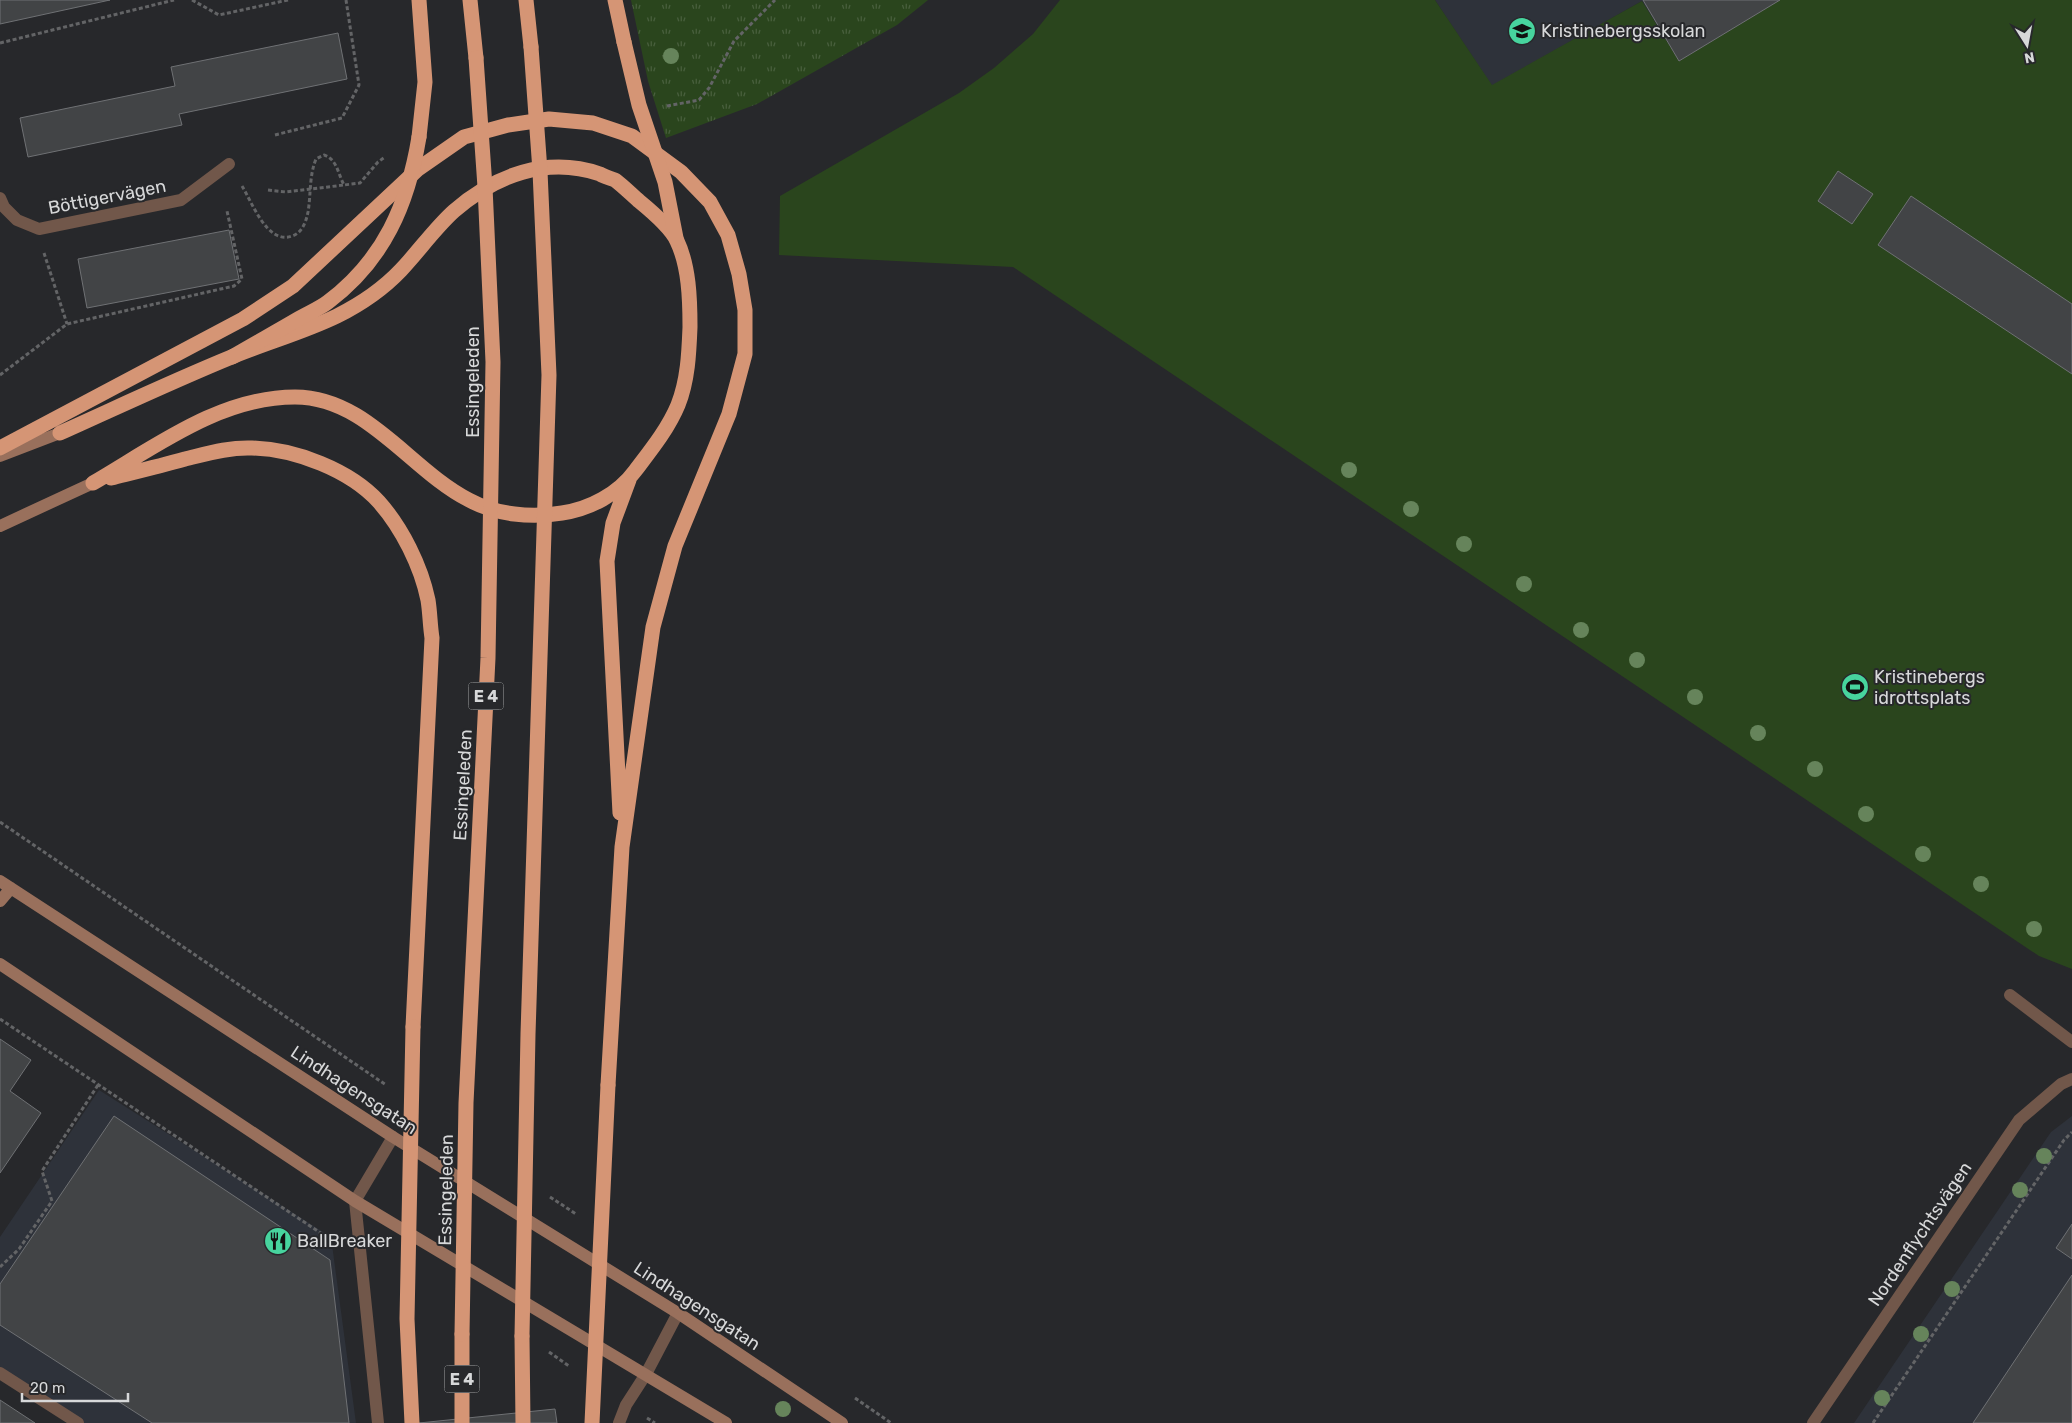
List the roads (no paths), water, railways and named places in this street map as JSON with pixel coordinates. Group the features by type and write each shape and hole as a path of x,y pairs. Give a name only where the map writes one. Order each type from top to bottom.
{"highway":[{"path":"232,357 328,302 360,273 386,238 405,199 415,165 419,137 425,82 419,0"},
{"name":"Essingeleden","path":"462,1423 466,1103 488,658 493,362 485,187 470,0"},
{"path":"523,1423 528,1034 549,375 540,171 526,0"},
{"path":"615,0 639,105 665,182 676,238 687,276 690,313 688,362 678,404 657,441 629,480 613,523 607,561 622,847"},
{"path":"0,448 243,318 294,286 418,169 464,137 508,125 549,119 593,124 632,136 681,172 710,202 728,235 739,274 745,310 745,354 729,414 675,546 654,627 622,847 608,1085 592,1423"},
{"path":"60,433 232,357 335,317 368,299 398,274 451,213 479,192 521,173 547,166 582,168 614,179 645,206 676,238"},
{"path":"93,483 196,423 233,408 265,400 296,397 326,401 365,421 430,474 470,501 506,513 538,516 567,513 598,503 629,480"},
{"path":"93,483 216,452 251,448 278,450 322,462 353,481 378,501 400,530 418,567 428,599 432,638 413,1026 407,1319 412,1423"}],"street":[{"name":"Böttigervägen","path":"0,198 4,206 17,220 39,229 180,200 229,164"},
{"path":"0,456 60,433"},
{"path":"0,526 93,483"},
{"path":"0,901 5,885"},
{"name":"Lindhagensgatan","path":"5,885 393,1137 678,1313 842,1423"},
{"path":"0,964 355,1200 726,1423"},
{"path":"2010,995 2072,1042"},
{"name":"Nordenflychtsvägen","path":"1813,1423 2019,1120 2061,1084 2072,1079"},
{"path":"378,1423 355,1200 393,1137"},
{"path":"619,1423 626,1405 646,1374 678,1313"},
{"path":"0,1372 78,1423"}],"place":[{"name":"Kristinebergsskolan","path":"1522,31"},
{"name":"Kristinebergs idrottsplats","path":"1855,687"},
{"name":"BallBreaker","path":"278,1241"}]}
